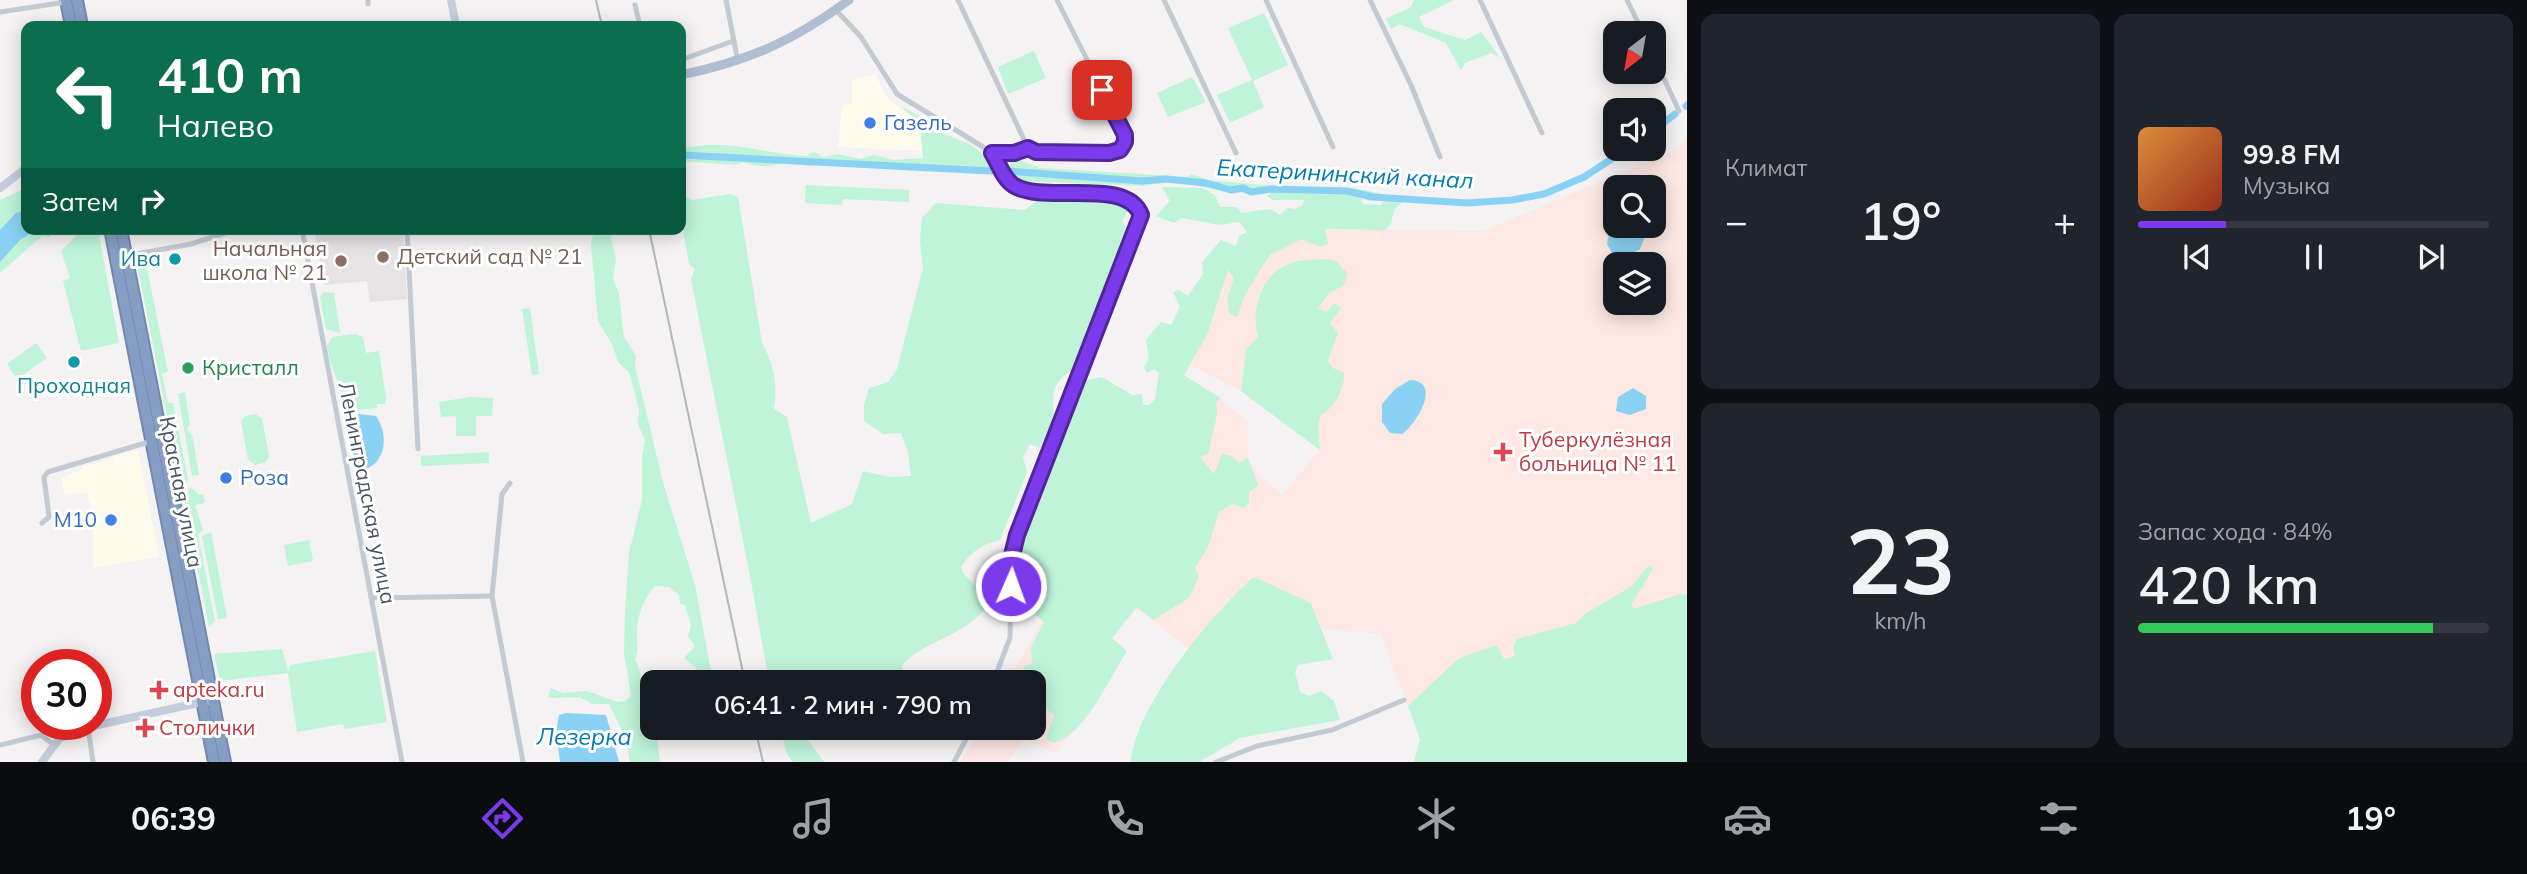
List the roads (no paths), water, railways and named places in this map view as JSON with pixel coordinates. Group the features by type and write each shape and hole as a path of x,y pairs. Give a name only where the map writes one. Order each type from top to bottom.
{"highway":[{"path":"70,1 71,21"},
{"path":"70,1 80,21"},
{"name":"Красная улица","path":"112,235 121,256 208,700 214,762"},
{"name":"Красная улица","path":"121,235 121,256 152,441 208,700 225,762"}],"main road":[{"path":"451,0 455,21"},
{"path":"686,74 738,62 785,42 849,0"},
{"path":"0,188 21,172"},
{"path":"112,722 208,700"},
{"path":"42,762 59,740"}],"street":[{"path":"726,0 738,62"},
{"path":"958,0 1028,148 1036,152 1109,153 1122,148 1125,135 1057,0"},
{"path":"1164,0 1236,153"},
{"path":"1266,0 1333,147"},
{"path":"1370,0 1411,85 1440,157"},
{"path":"1480,0 1542,133"},
{"path":"1627,0 1637,21"},
{"path":"0,12 70,1"},
{"path":"635,5 639,21"},
{"path":"836,10 861,37 897,94 992,153 1010,183 1033,191 1126,198 1141,215 1017,535 1011,566 1010,638 998,670"},
{"path":"686,58 733,41"},
{"path":"1666,83 1679,111"},
{"path":"992,153 1014,153 1028,148"},
{"path":"121,256 191,244 219,235"},
{"name":"Ленинградская улица","path":"303,235 402,762"},
{"path":"407,235 418,449"},
{"path":"43,523 49,517 44,477 48,472 152,441"},
{"path":"510,483 502,494 492,596 523,762"},
{"path":"371,598 492,596"},
{"path":"1216,762 1256,746 1332,730 1404,700"},
{"path":"0,745 41,735 54,744"},
{"path":"90,740 93,762"},
{"path":"954,762 966,740"}],"water":[{"path":"21,212 21,235 28,235 0,262 0,230 16,213"},
{"path":"1608,238 1644,238 1640,249 1634,252 1612,252 1607,244"},
{"path":"1410,380 1420,382 1425,388 1424,404 1408,429 1402,434 1390,433 1382,422 1382,404 1395,389"},
{"path":"1633,388 1646,396 1646,409 1630,415 1616,411 1618,397"},
{"path":"359,414 376,416 384,438 378,460 366,469 356,460 350,439 352,418"},
{"name":"Лезерка","path":"559,715 606,715 619,762 560,762 556,732"}],"waterway":[{"name":"Екатерининский канал","path":"1666,121 1675,114"},
{"name":"Екатерининский канал","path":"686,155 992,171"},
{"name":"Екатерининский канал","path":"1007,171 1142,181 1166,179 1206,183 1231,190 1243,188 1251,192 1272,189 1347,191 1373,197 1467,203 1512,200 1544,194 1584,177 1609,161"}],"railway":[{"path":"596,0 601,21"},
{"path":"650,235 742,670"},
{"path":"758,740 763,762"}],"place":[{"name":"Газель","path":"870,123"},
{"name":"Детский сад № 21","path":"383,257"},
{"name":"Ива","path":"175,259"},
{"name":"Начальная школа № 21","path":"341,261"},
{"name":"Проходная","path":"74,362"},
{"name":"Кристалл","path":"188,368"},
{"name":"Туберкулёзная больница № 11","path":"1503,452"},
{"name":"Роза","path":"226,478"},
{"name":"М10","path":"111,520"},
{"name":"apteka.ru","path":"159,690"},
{"name":"Столички","path":"145,728"}]}
